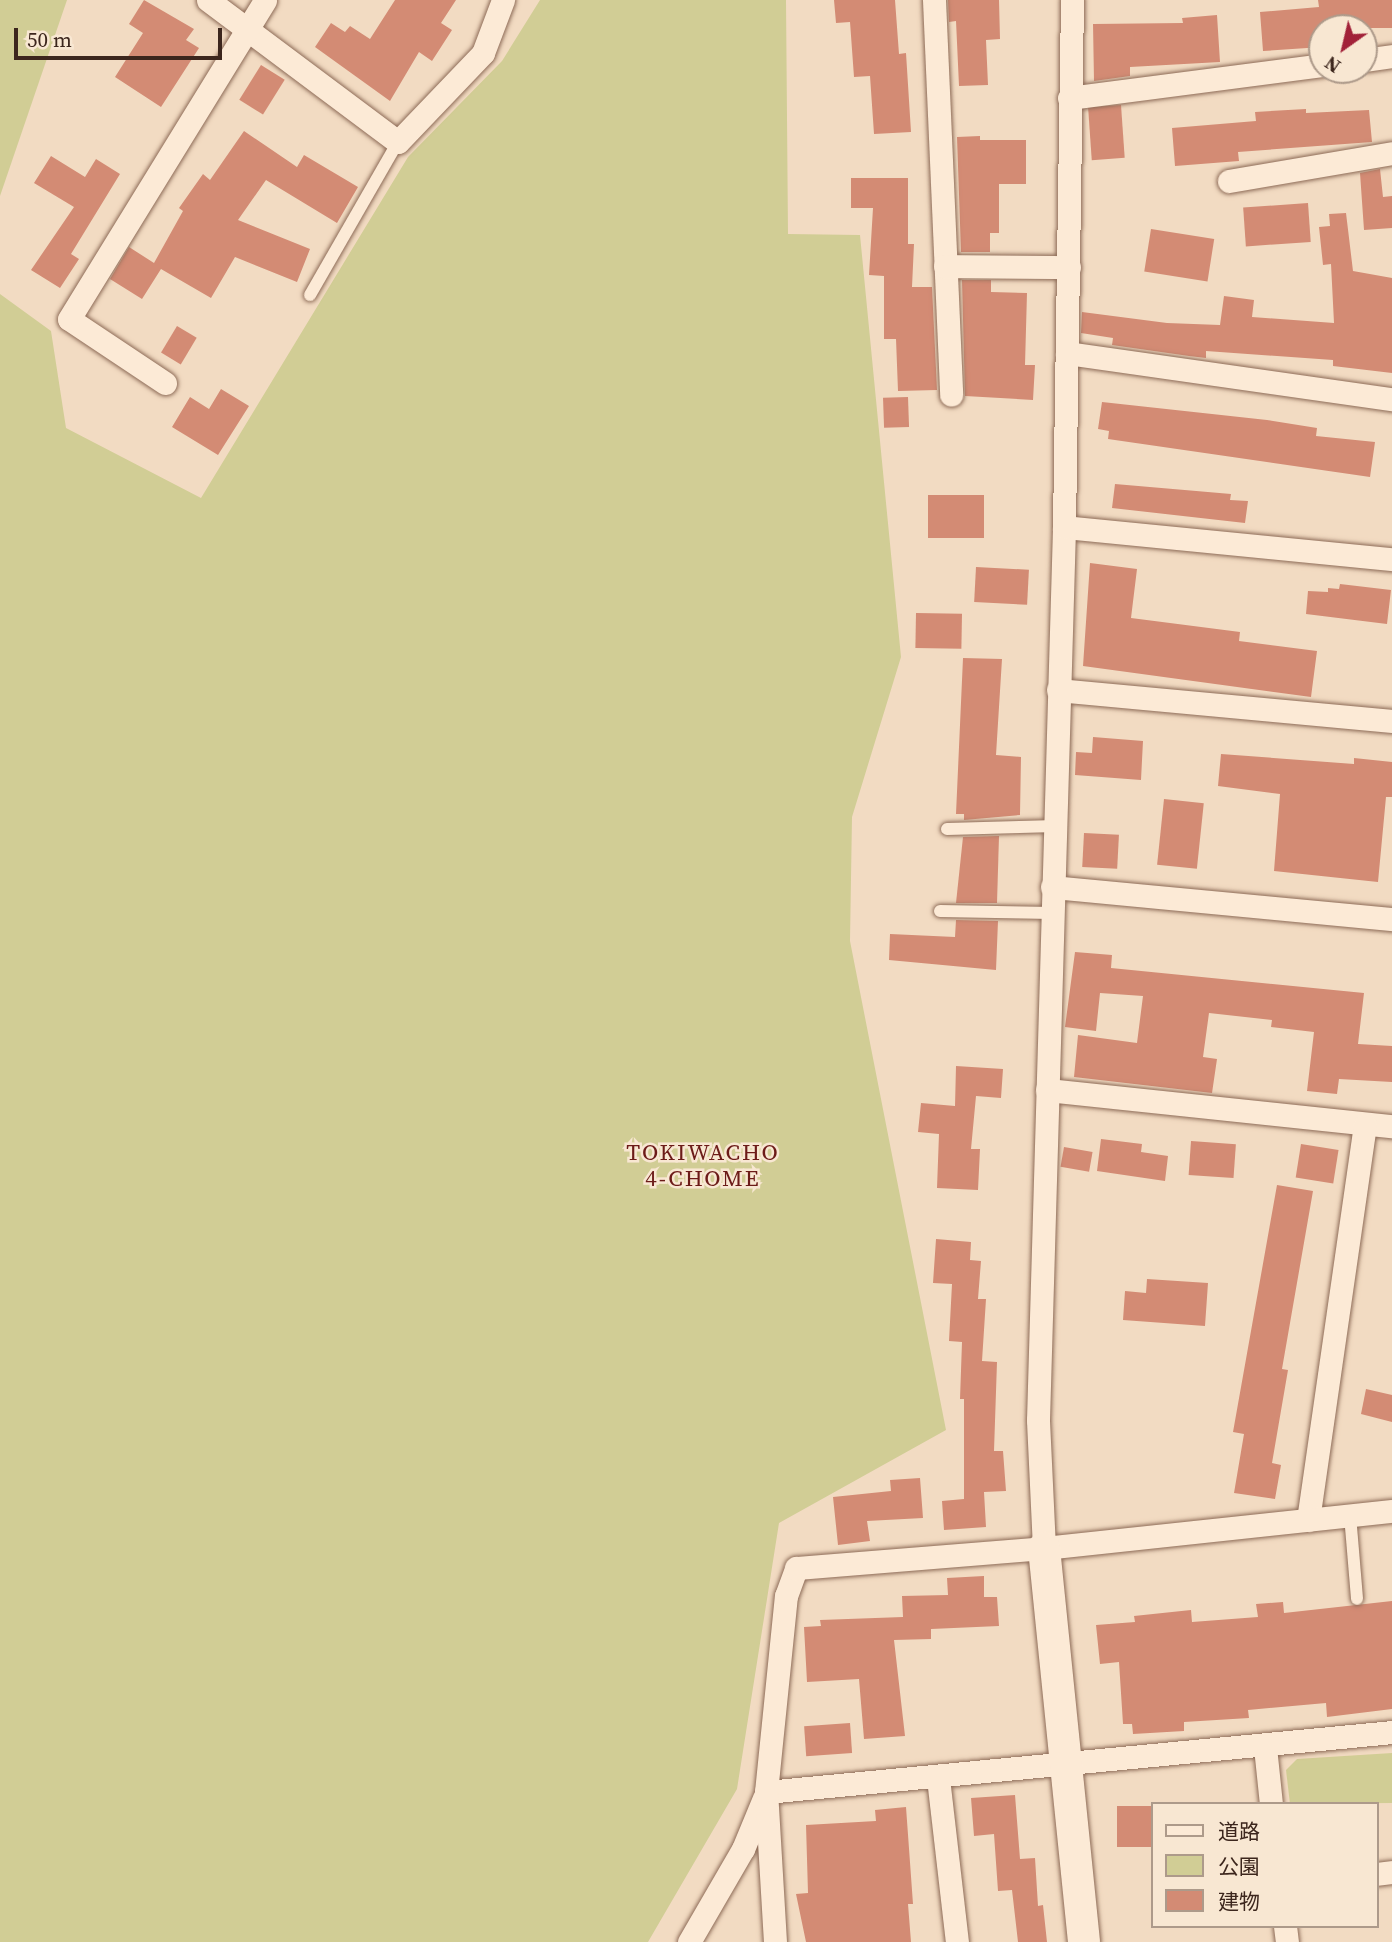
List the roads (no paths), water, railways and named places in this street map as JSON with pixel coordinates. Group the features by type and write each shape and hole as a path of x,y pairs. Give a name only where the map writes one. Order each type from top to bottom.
{"street":[{"path":"208,0 398,142 483,53 503,0"},
{"path":"165,383 69,318 265,0"},
{"path":"934,0 951,395"},
{"path":"1072,0 1064,527 1038,1420 1044,1548 1064,1766 1084,1942"},
{"path":"1069,98 1308,67"},
{"path":"1229,181 1392,153"},
{"path":"945,266 1069,267"},
{"path":"1067,353 1392,399"},
{"path":"1064,527 1392,559"},
{"path":"1058,690 1392,722"},
{"path":"1052,887 1392,919"},
{"path":"1047,1090 1392,1126"},
{"path":"1308,1520 1365,1125"},
{"path":"775,1942 766,1792 786,1596 796,1568 1044,1548 1392,1511"},
{"path":"766,1792 1265,1747 1392,1732"},
{"path":"1265,1747 1270,1802"},
{"path":"939,1778 957,1942"},
{"path":"689,1942 743,1849 766,1792"}],"lane":[{"path":"310,295 398,142"},
{"path":"947,829 1056,826"},
{"path":"940,911 1052,913"},
{"path":"1350,1515 1357,1599"}],"district":[{"name":"TOKIWACHO 4-CHOME","path":"703,1165"}]}
